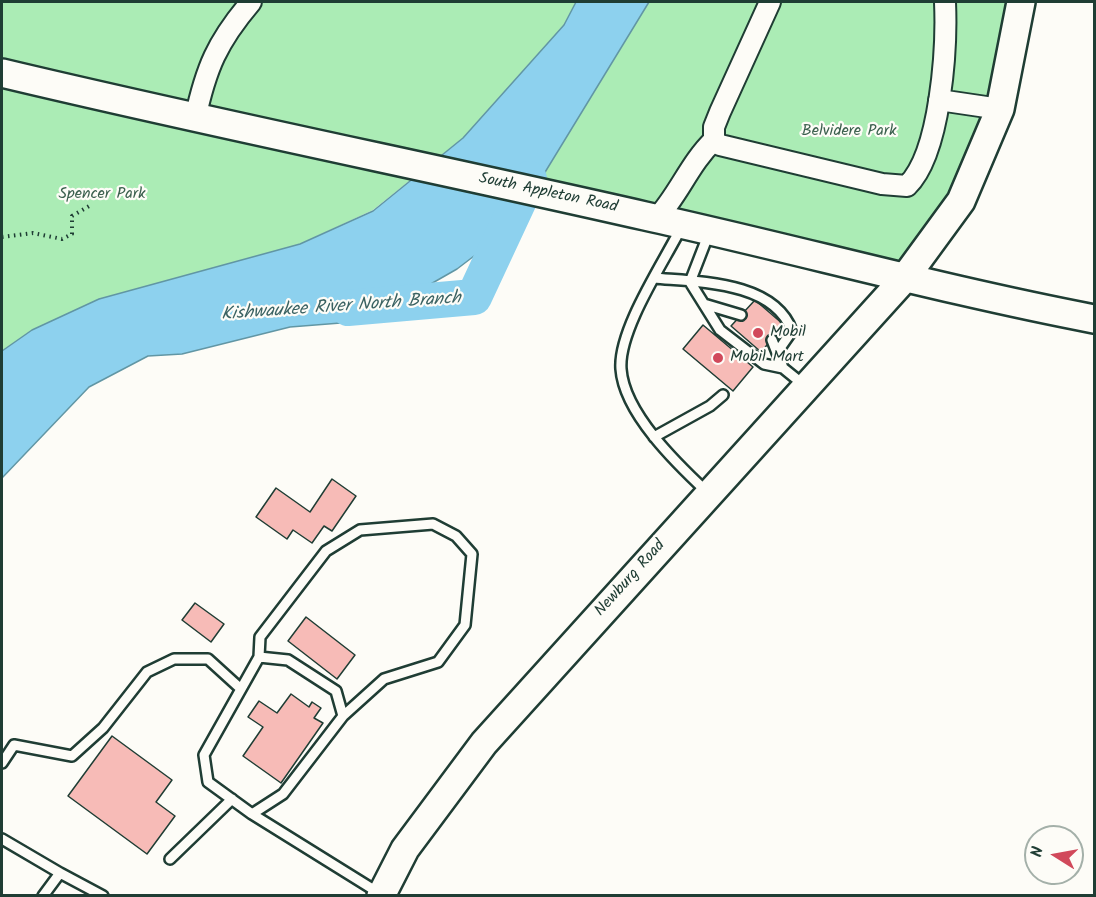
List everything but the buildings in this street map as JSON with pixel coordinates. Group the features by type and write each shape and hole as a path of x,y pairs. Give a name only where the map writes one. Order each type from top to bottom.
{"main road":[{"name":"Newburg Road","path":"381,895 405,849 484,743 904,279 961,201 999,109 1021,2"},
{"name":"South Appleton Road","path":"2,73 195,119 670,221 904,279 1095,319"}],"street":[{"path":"195,119 204,79 216,48 251,2"},
{"path":"670,221 674,199 698,156 714,140 714,127 720,112 770,2"},
{"path":"714,140 720,145 824,170 907,186 919,170 939,100 944,69 945,2"},
{"path":"939,100 999,109"}],"lane":[{"path":"670,221 654,278 644,296 622,352 621,370 636,409 654,437 709,494"},
{"path":"690,282 710,232"},
{"path":"654,278 755,293 787,317 792,331 778,351"},
{"path":"690,282 720,330 764,364 783,368 806,387"},
{"path":"704,304 741,315"},
{"path":"772,339 783,368"},
{"path":"654,437 710,406 723,395"},
{"path":"252,814 283,794 343,716 384,679 438,662 465,625 472,554 456,536 433,524 360,530 326,551 260,637 259,657 204,755 208,782 252,814 381,895"},
{"path":"259,657 288,660 336,691 343,716"},
{"path":"2,763 15,745 72,756 103,728 147,672 174,659 208,659 241,688"},
{"path":"170,860 232,799"},
{"path":"2,839 103,896"},
{"path":"43,896 60,873"}],"path":[{"path":"2,237 33,233 62,239 72,234 72,216 91,205"}],"green space":[{"name":"Spencer Park","path":"2,2 576,2 564,25 463,138 373,210 300,244 99,299 32,330 2,351"},
{"name":"Belvidere Park","path":"649,2 1020,2 1000,109 904,279 536,187"}],"water":[{"path":"576,2 649,2 536,187 499,237 457,269 366,321 290,327 182,354 148,356 89,387 2,478 2,351 32,330 99,299 300,244 373,211 463,138 564,25"}],"waterway":[{"name":"Kishwaukee River North Branch","path":"348,308 474,297 529,179"}],"place":[{"name":"Mobil","path":"758,333"},
{"name":"Mobil Mart","path":"718,358"}]}
